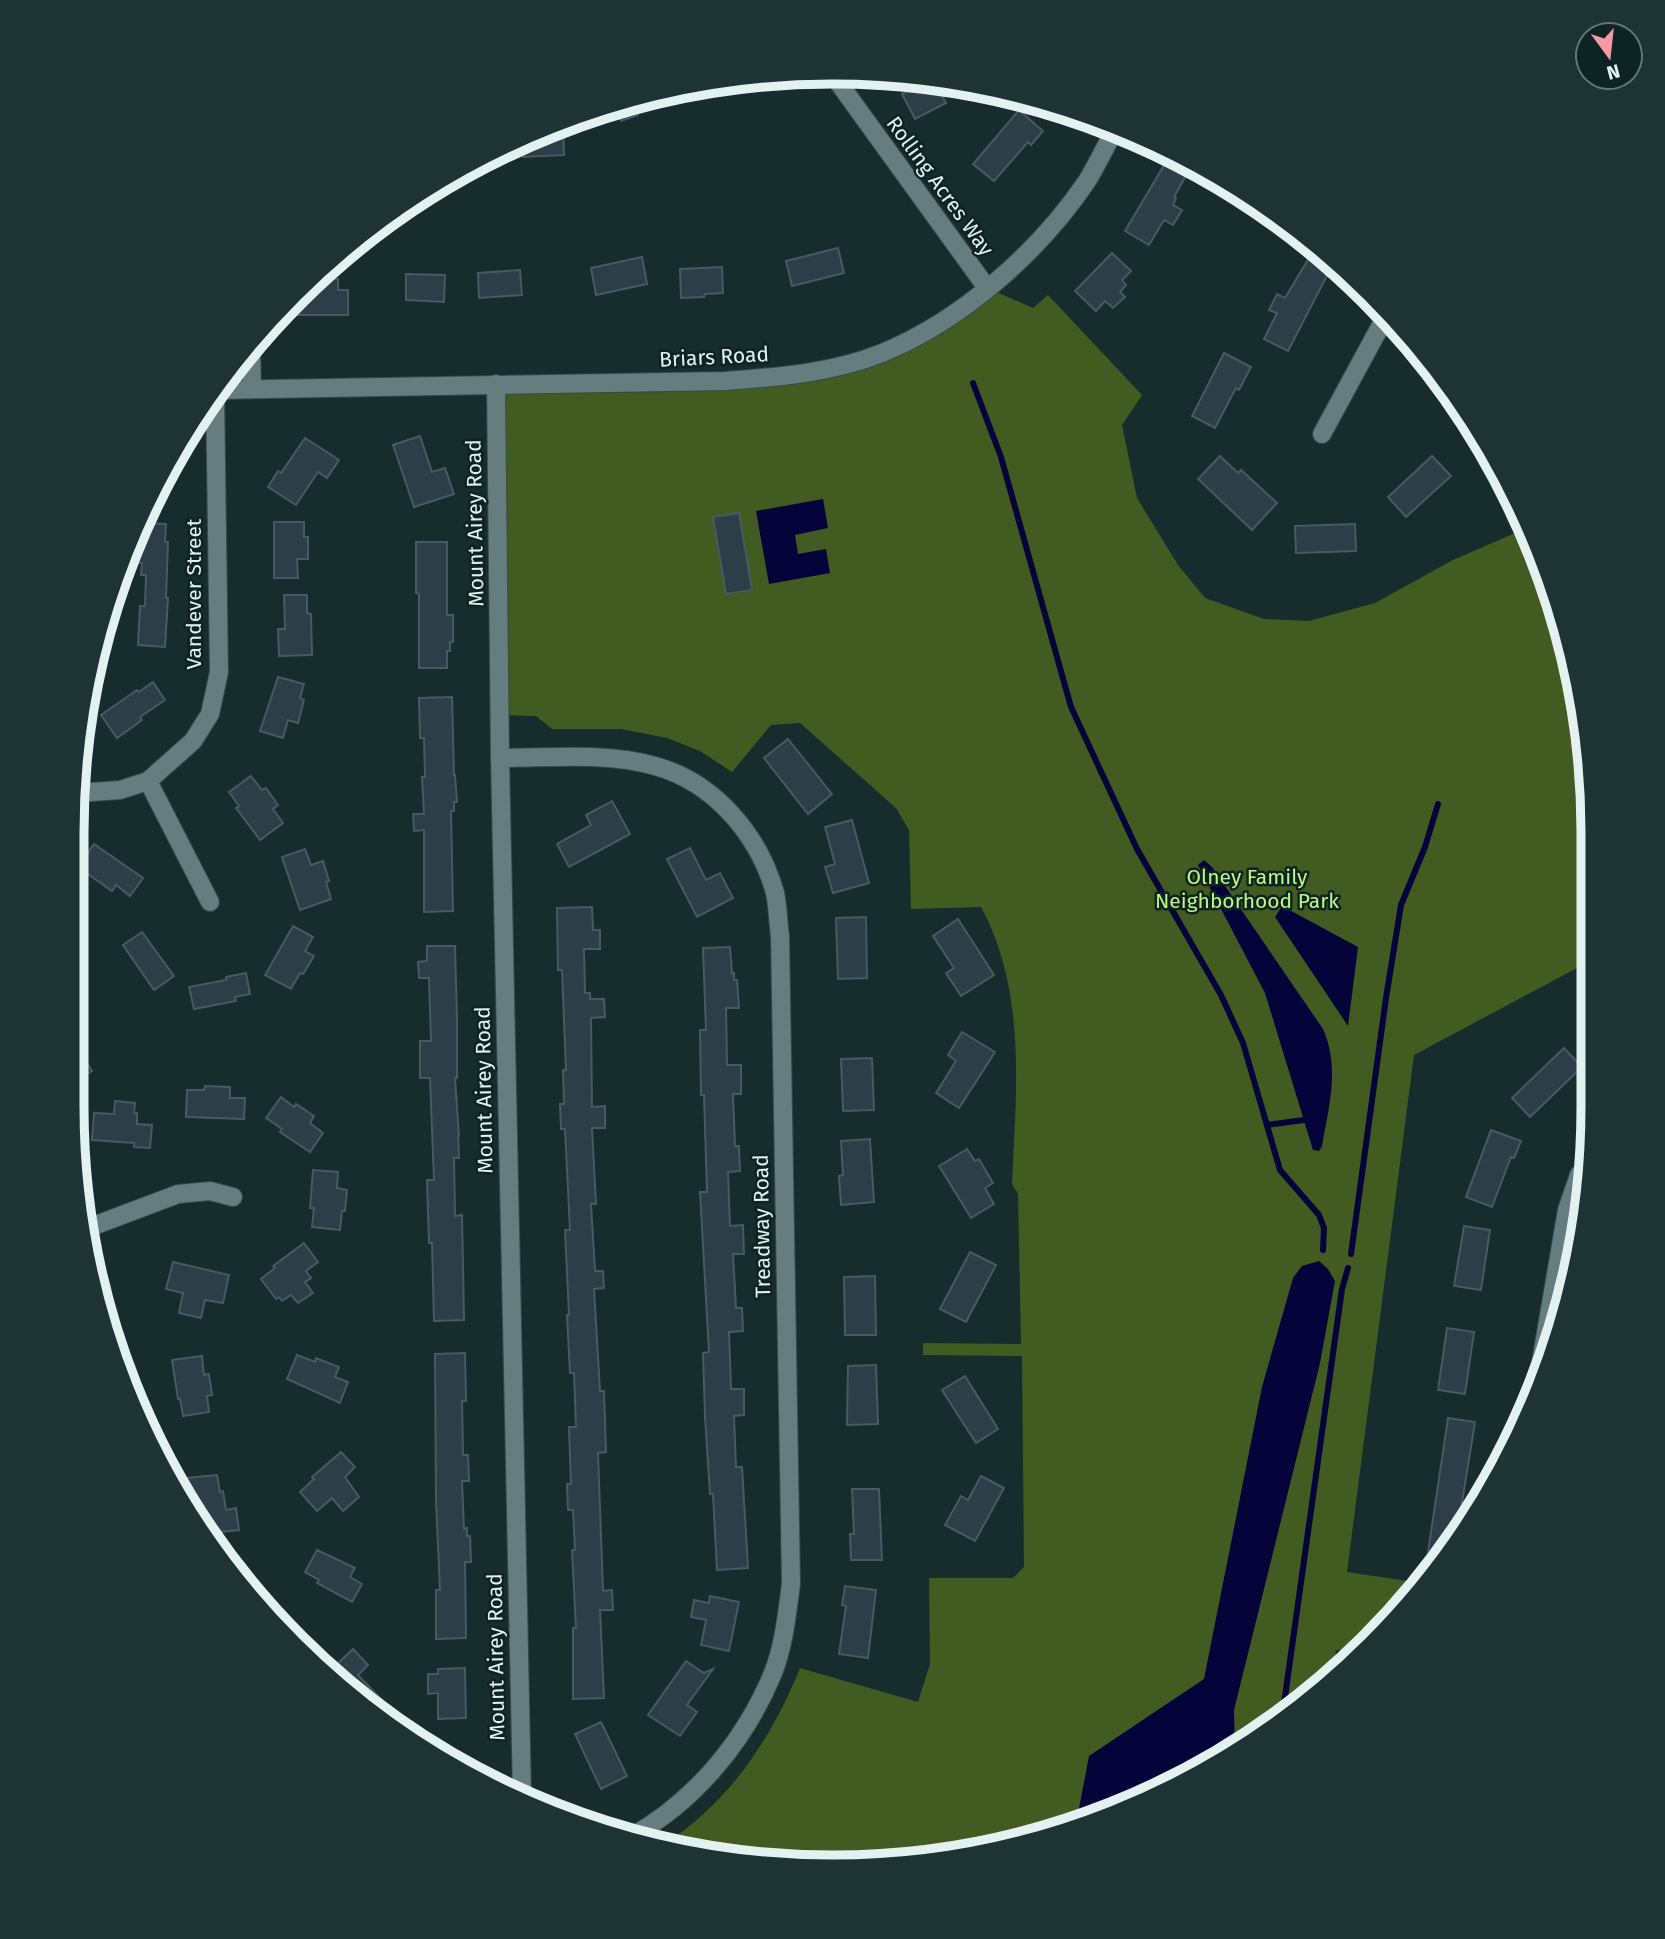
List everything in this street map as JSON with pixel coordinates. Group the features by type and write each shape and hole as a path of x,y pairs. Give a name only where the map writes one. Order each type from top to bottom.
{"street":[{"name":"Rolling Acres Way","path":"840,84 987,288"},
{"name":"Briars Road","path":"229,390 725,381 815,371 880,354 951,317 1038,242 1087,181 1111,138"},
{"path":"1322,434 1381,324"},
{"path":"251,362 252,389"},
{"name":"Mount Airey Road","path":"496,384 500,758 522,1787"},
{"name":"Vandever Street","path":"86,792 120,790 148,781 193,741 210,715 219,672 216,408"},
{"name":"Treadway Road","path":"500,758 622,760 678,774 701,787 737,820 767,872 775,895 780,936 791,1584 782,1641 773,1672 746,1727 713,1769 672,1810 642,1830"},
{"path":"148,781 211,902"},
{"path":"1554,1303 1567,1210 1577,1181"},
{"path":"94,1226 178,1194 210,1191 233,1197"}],"green space":[{"name":"Olney Family Neighborhood Park","path":"987,288 1033,308 1048,295 1142,395 1122,425 1137,498 1178,565 1205,598 1264,619 1309,621 1375,603 1453,560 1518,532 1541,592 1555,639 1567,686 1575,735 1581,832 1581,966 1414,1055 1347,1572 1410,1581 1395,1600 1362,1636 1345,1651 1336,1650 1335,1661 1288,1700 1207,1755 1164,1778 1073,1815 979,1841 930,1849 832,1855 735,1849 673,1838 708,1809 746,1767 776,1719 800,1668 918,1702 930,1664 929,1578 1013,1578 1024,1567 1022,1356 923,1355 923,1343 1021,1344 1018,1194 1012,1184 1015,1043 1006,973 996,939 981,907 911,909 909,830 896,808 800,723 771,725 732,772 700,751 667,738 621,729 552,729 536,716 499,715 496,384 673,383 861,359"}],"shaded area":[{"path":"823,499 828,528 795,535 798,554 826,549 830,573 769,584 756,511"},
{"path":"1204,860 1212,867 1323,1029 1332,1072 1328,1116 1319,1151 1313,1150 1265,993 1198,865"},
{"path":"1282,906 1358,947 1348,1026 1275,917"},
{"path":"1319,1261 1335,1281 1320,1363 1234,1710 1235,1737 1164,1778 1078,1813 1089,1756 1204,1679 1262,1387 1293,1278 1302,1266"}],"building":[{"path":"910,90 940,92 946,103 915,119 902,94"},
{"path":"1019,110 1043,131 1031,145 1028,142 994,181 973,164"},
{"path":"636,111 638,115 621,121 619,116"},
{"path":"563,135 564,155 523,157 523,151"},
{"path":"1166,162 1187,173 1174,197 1176,198 1173,205 1182,210 1173,225 1164,220 1149,245 1125,231"},
{"path":"838,248 844,273 792,286 786,261"},
{"path":"1112,253 1131,271 1122,280 1126,285 1120,292 1125,297 1113,308 1105,301 1096,311 1075,291"},
{"path":"642,257 647,284 596,295 591,268"},
{"path":"1310,257 1329,272 1288,351 1264,339 1277,313 1269,310 1277,294 1285,298"},
{"path":"722,267 723,293 681,298 680,269"},
{"path":"520,270 522,295 479,298 478,273"},
{"path":"406,274 445,275 444,302 406,300"},
{"path":"329,279 338,279 338,290 348,290 348,315 292,315"},
{"path":"1224,353 1251,367 1239,390 1236,388 1215,428 1192,416"},
{"path":"420,436 432,472 445,468 454,494 414,507 393,445"},
{"path":"305,438 339,460 327,478 318,472 296,505 268,487"},
{"path":"1220,456 1238,473 1241,470 1277,503 1252,530 1198,479"},
{"path":"1432,456 1451,476 1406,517 1388,497"},
{"path":"739,513 752,590 726,594 713,517"},
{"path":"274,522 304,522 304,537 308,537 308,559 297,559 298,578 274,578"},
{"path":"151,523 166,524 168,598 165,647 138,645 140,606 145,606 146,575 141,575 142,563 136,563"},
{"path":"1355,524 1356,551 1296,553 1295,526"},
{"path":"416,542 447,542 447,615 453,615 453,642 450,642 450,651 447,651 447,668 419,668"},
{"path":"284,595 307,595 307,613 311,614 312,655 279,656 278,629 285,629"},
{"path":"278,677 304,684 300,698 304,700 298,723 288,720 283,738 260,731"},
{"path":"153,682 165,700 140,717 142,720 117,738 101,715"},
{"path":"452,697 457,802 454,802 454,811 451,811 453,911 424,912 424,830 414,831 413,814 424,814 424,738 420,738 419,698"},
{"path":"788,739 832,794 808,814 764,758"},
{"path":"251,776 262,790 266,788 278,805 273,809 283,823 260,840 236,808 239,806 229,792"},
{"path":"612,801 630,834 569,867 557,844 591,825 586,815"},
{"path":"852,820 869,883 833,893 825,867 835,864 825,827"},
{"path":"94,844 143,878 130,896 116,885 112,891 84,871 84,858"},
{"path":"690,848 706,880 720,873 733,898 697,917 667,859"},
{"path":"305,849 311,865 323,861 331,899 300,910 282,857"},
{"path":"592,907 593,930 600,930 600,949 584,949 585,993 590,993 590,999 604,999 605,1017 591,1018 592,1107 605,1106 605,1128 592,1128 596,1204 591,1204 595,1271 603,1271 604,1288 594,1289 600,1391 604,1391 606,1452 598,1453 603,1591 612,1590 613,1610 600,1610 604,1698 573,1699 573,1628 576,1628 572,1550 575,1550 573,1510 568,1510 567,1484 571,1484 569,1427 576,1427 574,1373 570,1373 567,1315 565,1230 570,1230 565,1129 561,1129 560,1104 564,1104 563,1070 566,1070 562,970 558,970 557,908"},
{"path":"866,917 867,978 838,979 836,918"},
{"path":"958,919 994,975 961,996 946,973 954,968 933,936"},
{"path":"293,926 313,937 305,951 314,956 291,989 265,975"},
{"path":"142,932 174,976 154,990 123,945"},
{"path":"427,946 455,946 455,1078 459,1158 454,1158 455,1216 462,1215 464,1320 434,1321 427,1180 434,1180 430,1078 420,1078 420,1041 431,1041 429,978 419,978 418,962 427,961"},
{"path":"730,947 732,973 734,980 737,980 739,1008 726,1008 727,1065 741,1065 741,1094 733,1094 735,1146 739,1146 740,1171 728,1172 730,1226 743,1225 744,1254 733,1254 736,1308 742,1308 743,1331 729,1332 731,1389 744,1389 744,1415 734,1416 736,1467 742,1467 748,1568 717,1570 705,1417 703,1353 709,1352 700,1192 707,1192 700,1030 706,1030 703,948"},
{"path":"246,973 250,994 235,997 236,1001 194,1009 189,987"},
{"path":"962,1032 995,1052 959,1108 936,1093 956,1061 948,1055"},
{"path":"1564,1048 1581,1066 1530,1117 1512,1098"},
{"path":"84,1058 92,1071 84,1076"},
{"path":"872,1058 874,1110 843,1111 841,1059"},
{"path":"205,1086 230,1087 230,1098 245,1098 244,1119 186,1117 187,1090 204,1090"},
{"path":"281,1097 294,1107 296,1104 314,1116 310,1123 323,1133 310,1152 280,1132 282,1129 266,1118"},
{"path":"115,1101 135,1103 137,1124 152,1125 150,1148 134,1147 134,1143 92,1140 94,1113 114,1114"},
{"path":"1491,1130 1521,1141 1514,1158 1511,1157 1492,1207 1466,1197"},
{"path":"870,1139 874,1202 841,1205 841,1141"},
{"path":"967,1149 975,1161 979,1159 993,1183 985,1188 994,1204 971,1218 939,1166"},
{"path":"313,1170 338,1172 337,1188 347,1190 340,1230 312,1227 314,1208 310,1208"},
{"path":"1464,1226 1490,1230 1481,1290 1454,1286"},
{"path":"304,1243 318,1262 306,1271 311,1278 305,1282 313,1293 298,1303 291,1295 282,1301 279,1297 276,1299 261,1279 275,1268 273,1266"},
{"path":"970,1252 996,1265 966,1322 940,1309"},
{"path":"173,1262 229,1275 223,1303 205,1300 201,1318 179,1313 183,1293 166,1289"},
{"path":"875,1276 876,1335 845,1335 844,1277"},
{"path":"1447,1328 1474,1332 1465,1394 1438,1390"},
{"path":"465,1353 463,1455 468,1455 469,1481 462,1481 464,1529 467,1528 467,1536 470,1536 471,1562 465,1562 466,1638 436,1639 436,1590 440,1590 435,1354"},
{"path":"297,1355 315,1362 316,1358 339,1367 335,1377 348,1382 340,1403 287,1379"},
{"path":"202,1356 204,1375 209,1374 212,1395 207,1396 209,1412 183,1416 172,1360"},
{"path":"876,1365 878,1424 847,1425 848,1366"},
{"path":"965,1376 998,1429 976,1443 942,1390"},
{"path":"1448,1418 1475,1422 1460,1514 1427,1559"},
{"path":"341,1452 355,1467 345,1477 359,1497 343,1511 332,1498 317,1511 300,1492 314,1479 312,1477"},
{"path":"217,1475 226,1510 236,1508 239,1530 217,1532 188,1488 187,1478"},
{"path":"981,1476 1004,1488 975,1541 945,1525 961,1496 968,1500"},
{"path":"852,1489 879,1489 882,1560 851,1560 850,1534 854,1534"},
{"path":"317,1550 355,1568 350,1577 362,1584 352,1602 317,1583 319,1580 305,1572"},
{"path":"845,1586 876,1590 868,1658 839,1654 846,1606 842,1605"},
{"path":"710,1596 739,1602 729,1651 701,1645 706,1620 691,1617 694,1600 709,1603"},
{"path":"353,1649 368,1665 358,1675 382,1700 380,1702 377,1700 335,1666"},
{"path":"686,1661 704,1673 713,1669 687,1705 697,1712 680,1736 648,1715"},
{"path":"465,1668 466,1718 438,1719 438,1693 428,1694 428,1674 438,1674 438,1669"},
{"path":"601,1722 627,1776 601,1789 575,1734"}],"waterway":[{"path":"973,383 1001,457 1071,707 1137,849 1221,995 1243,1043 1280,1170 1319,1215 1324,1228 1323,1250"},
{"path":"1351,1254 1401,905 1425,847 1438,804"},
{"path":"1267,1125 1304,1120"},
{"path":"1284,1703 1342,1289 1348,1268"}]}
